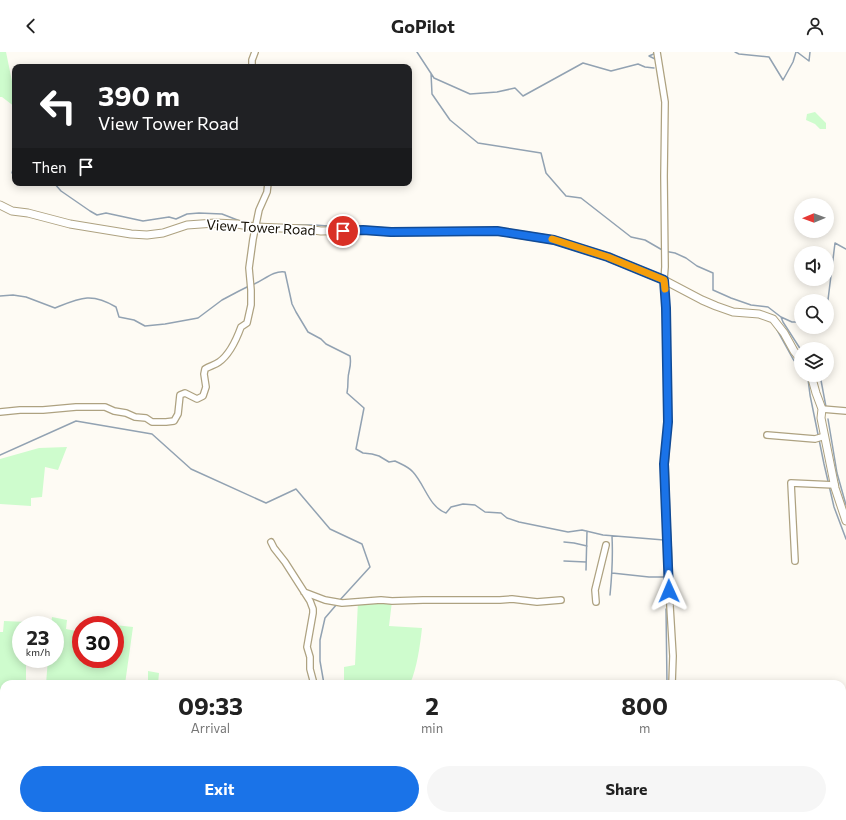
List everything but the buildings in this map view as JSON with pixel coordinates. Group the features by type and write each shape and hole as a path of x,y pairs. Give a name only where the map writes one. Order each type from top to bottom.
{"street":[{"path":"252,64 255,52"},
{"path":"657,54 665,102 664,280 668,422 664,464 673,656 672,680"},
{"path":"0,412 76,407 105,408 126,413 135,417 146,418 152,422 174,421 178,414 180,395 185,393 198,399 203,396 206,387 204,374 205,369 220,362 233,345 241,327 247,323 251,305 249,268 253,239 259,210 267,192 268,186"},
{"name":"View Tower Road","path":"0,205 12,211 28,213 70,224 131,234 163,232 187,225 215,223 321,231 497,231 554,240 608,257 664,280 716,306 733,312 759,314 773,318 784,333 794,351"},
{"path":"813,382 822,408 821,418 835,485 846,521"},
{"path":"822,408 846,411"},
{"path":"767,435 815,439 825,436"},
{"path":"795,561 791,483 835,485"},
{"path":"271,542 310,601 313,609 307,647 313,680"},
{"path":"596,602 595,590 606,545"},
{"path":"304,592 325,600 342,603 381,600 512,599 537,602 561,600"}],"green space":[{"path":"0,52 6,52 12,81 12,105 0,97"},
{"path":"815,112 826,123 826,129 820,129 815,124 806,120 807,114"},
{"path":"67,447 58,470 45,467 42,497 31,498 31,506 0,504 0,459 39,448"},
{"path":"358,601 392,601 389,626 422,628 416,664 411,680 344,680 344,667 355,665"},
{"path":"64,619 67,620 66,629 72,630 72,668 124,668 124,626 133,627 126,680 46,680 47,668 64,668"},
{"path":"4,621 12,621 12,668 26,668 26,680 0,680 0,632 3,632"},
{"path":"148,671 159,673 158,680 148,680"}],"waterway":[{"path":"417,52 434,78 470,94 497,92 515,88 523,96 583,63 611,71 638,64 645,67 654,68"},
{"path":"735,52 739,54 769,57 783,80 793,62 796,52"},
{"path":"797,52 809,61 810,52"},
{"path":"655,59 649,56 656,53"},
{"path":"431,73 432,94 450,120 478,143 541,153 546,173 566,196 581,198 631,237 645,240 664,251 675,253 686,258 697,266 713,273 713,290 751,305 768,307 781,317 796,342"},
{"path":"57,186 61,191 97,215 106,213 143,221 169,217 176,219 187,214 199,213 222,214 240,221"},
{"path":"249,223 268,224"},
{"path":"297,225 328,226"},
{"path":"829,294 835,243 846,249"},
{"path":"252,285 272,274 285,272 292,304 308,332 321,339 326,344 350,356 351,363 347,393 364,408 356,449 363,453 379,456 389,462 395,461 405,466 417,477 435,506 446,513 451,507 463,504 475,505 485,512 501,513 507,518 519,522 568,532 582,530 603,535 664,540 666,603"},
{"path":"0,296 13,295 26,297 55,308 79,299 99,299 116,307 119,317 134,320 145,326 198,318 222,300 249,286"},
{"path":"781,317 794,322"},
{"path":"777,330 794,360"},
{"path":"808,382 834,507 846,539"},
{"path":"821,382 826,407"},
{"path":"828,419 837,473 846,505"},
{"path":"0,455 76,421 152,434 191,469 266,503 296,489 330,529 362,544 370,567 339,601"},
{"path":"586,570 587,531"},
{"path":"610,595 612,536"},
{"path":"564,542 587,546"},
{"path":"564,561 586,562"},
{"path":"612,573 649,577 666,577"},
{"path":"323,680 320,661 320,640 325,618 337,604"},
{"path":"666,609 667,680"}],"slow traffic":[{"path":"552,239 608,257 664,280 665,289"}],"route":[{"path":"343,231 497,231 554,240 608,257 664,280 666,308 668,422 664,464 669,591"}]}
